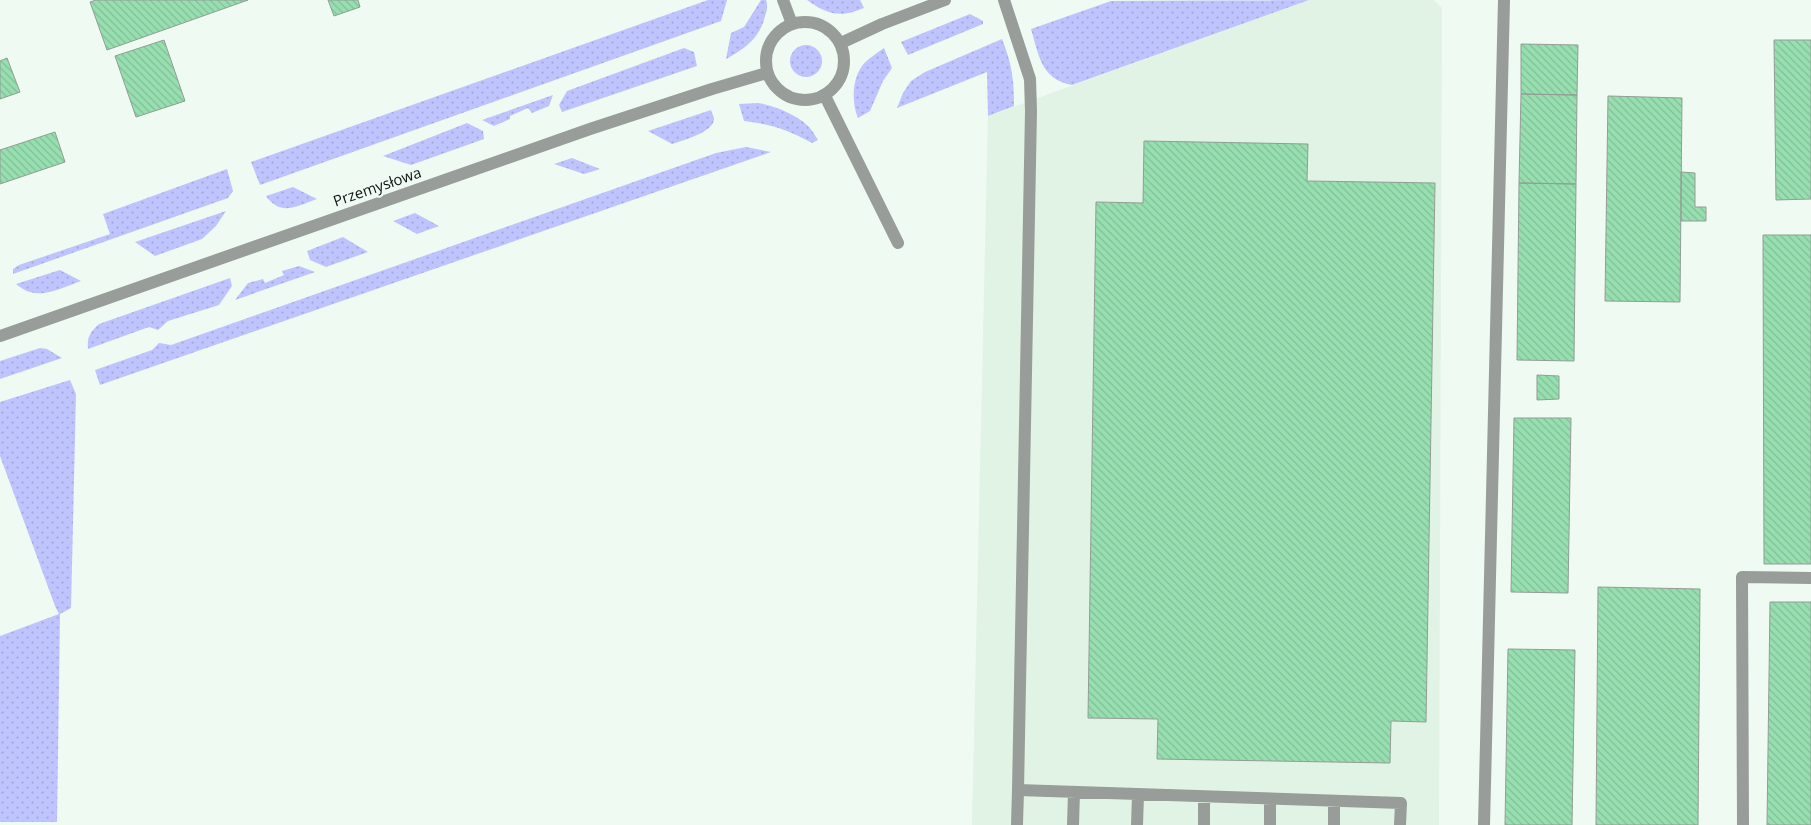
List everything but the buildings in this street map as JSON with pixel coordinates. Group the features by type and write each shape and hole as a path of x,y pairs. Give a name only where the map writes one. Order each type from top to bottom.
{"street":[{"path":"783,0 792,24"},
{"path":"841,43 882,24 945,0"},
{"path":"1004,0 1030,79 1031,111 1017,825"},
{"path":"1484,825 1504,0"},
{"path":"806,22 820,24 832,32 841,43 845,57 844,72 837,86 825,96 812,101 797,100 784,95 774,86 767,73 766,58 770,43 779,31 792,24 806,22"},
{"name":"Przemysłowa","path":"0,336 590,129 767,73"},
{"path":"825,96 898,243"},
{"path":"1743,825 1742,577 1811,578"},
{"path":"1018,790 1401,803 1400,825"},
{"path":"1073,825 1074,792"},
{"path":"1137,825 1138,795"},
{"path":"1204,797 1204,825"},
{"path":"1270,799 1270,825"},
{"path":"1334,801 1334,825"}],"shaded area":[{"path":"708,0 727,0 721,21 260,185 251,162"},
{"path":"761,0 766,0 767,8 759,31 751,42 726,59 731,33 744,27"},
{"path":"807,0 860,0 864,8 841,14 828,12"},
{"path":"1309,0 1434,0 1442,8 1439,825 972,825 988,116"},
{"path":"1309,0 1072,85 1054,78 1048,72 1039,57 1031,29 1111,1"},
{"path":"970,14 983,21 983,24 908,55 901,42"},
{"path":"1002,39 1012,72 1014,106 988,116 987,72 897,108 903,93 911,81 925,72"},
{"path":"806,45 818,49 822,61 818,73 806,77 794,73 790,61 794,49"},
{"path":"684,48 694,52 697,66 562,112 559,105 567,91"},
{"path":"884,48 892,68 883,81 870,111 858,118 854,94 857,75 871,57"},
{"path":"553,95 549,106 532,113 528,108 494,126 482,120"},
{"path":"758,103 778,108 798,118 818,140 812,143 779,128 744,121 739,104"},
{"path":"711,110 714,118 713,123 709,127 698,135 672,144 648,131"},
{"path":"467,123 483,131 484,139 411,165 383,156"},
{"path":"746,147 771,152 100,385 95,370 152,350 159,343 171,345 716,153"},
{"path":"572,158 600,169 584,174 554,164"},
{"path":"227,169 233,191 228,198 13,274 13,269 19,265 110,234 103,214"},
{"path":"293,187 317,199 296,207 283,208 277,206 266,196"},
{"path":"226,211 216,226 202,239 155,256 135,242"},
{"path":"415,213 439,226 417,234 393,221"},
{"path":"343,237 368,252 326,267 310,260 307,251"},
{"path":"299,266 315,272 235,300 248,283 263,279 265,283 284,275 282,271"},
{"path":"60,270 81,281 43,293 28,291 16,284"},
{"path":"230,278 232,286 219,305 168,321 158,330 149,327 88,349 90,335 99,324"},
{"path":"40,348 47,349 62,358 0,379 0,361"},
{"path":"70,380 76,394 71,608 60,614 57,822 0,822 0,636 59,614 0,456 0,402"}]}
